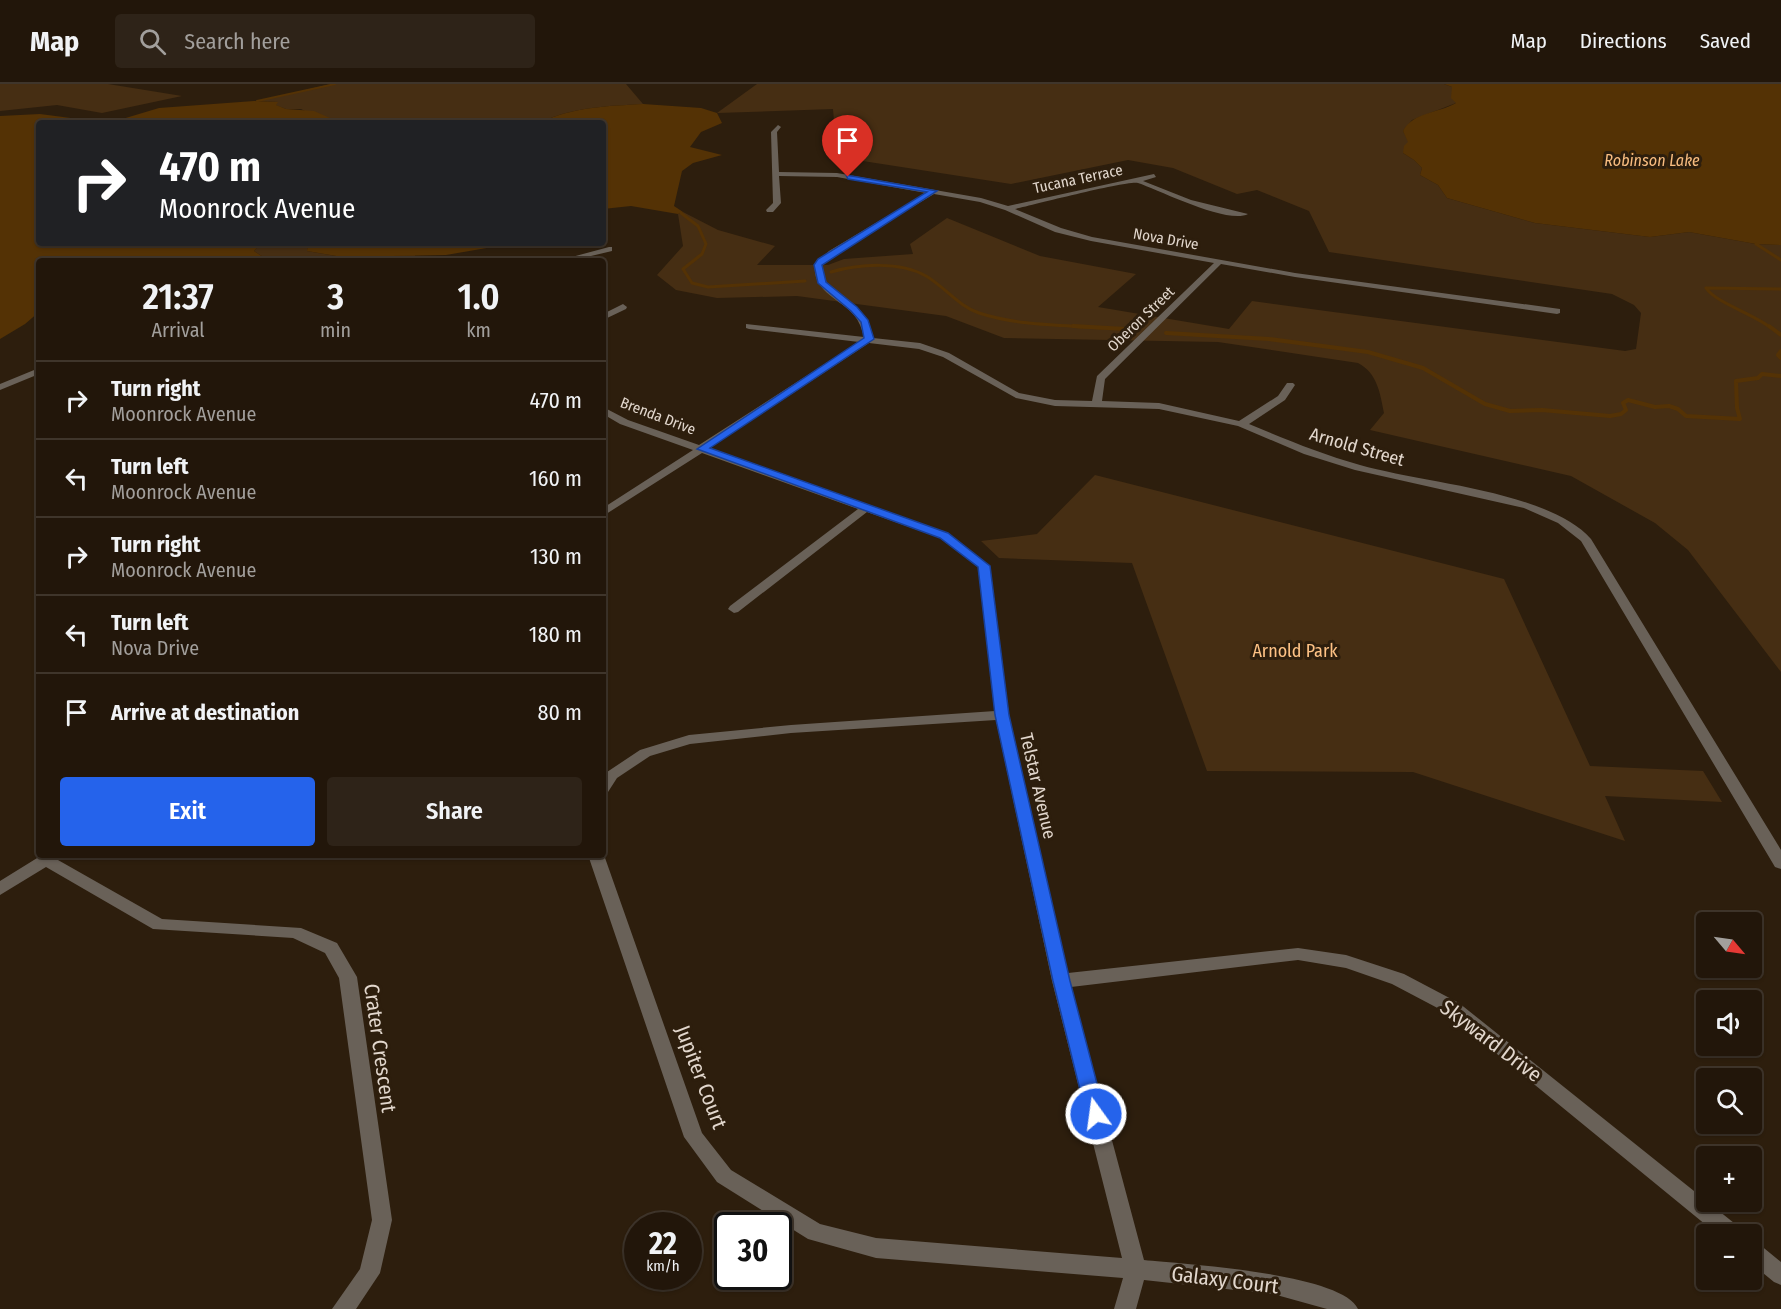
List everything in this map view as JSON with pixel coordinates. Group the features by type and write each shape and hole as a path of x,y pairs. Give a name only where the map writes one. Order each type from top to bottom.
{"street":[{"path":"770,210 777,203 774,132 778,127"},
{"name":"Nova Drive","path":"777,174 837,175 934,191 1008,208 1073,235 1295,275 1557,311"},
{"name":"Tucana Terrace","path":"1008,208 1154,176"},
{"path":"1136,180 1186,203 1221,212 1244,214"},
{"path":"606,511 869,339 865,322 854,309 822,283 818,265 820,261 837,250 934,191"},
{"path":"573,258 609,249"},
{"name":"Oberon Street","path":"1097,404 1100,378 1219,262"},
{"path":"606,315 623,307"},
{"name":"Arnold Street","path":"749,326 920,346 946,355 1016,395 1056,403 1159,406 1241,424 1299,449 1359,468 1527,505 1551,515 1576,530 1591,549 1781,863"},
{"path":"0,387 36,372"},
{"path":"1241,424 1282,398 1290,385"},
{"name":"Brenda Drive","path":"606,412 624,422 702,449"},
{"name":"Telstar Avenue","path":"702,449 944,536 984,566 1002,715 1061,981 1136,1270"},
{"path":"734,609 867,507"},
{"path":"606,784 612,775 645,753 689,740 790,729 1002,715"},
{"path":"0,889 48,858"},
{"name":"Crater Crescent","path":"52,858 159,925 295,932 331,948 348,977 382,1220 369,1273 343,1309"},
{"name":"Jupiter Court","path":"597,858 694,1137 724,1176 815,1233 876,1248 1136,1270"},
{"name":"Skyward Drive","path":"1061,981 1298,954 1346,962 1398,980 1454,1008 1720,1224"},
{"path":"1762,1259 1781,1275"},
{"path":"1125,1309 1136,1270"},
{"name":"Galaxy Court","path":"1136,1270 1273,1284 1328,1298 1347,1309"}],"green space":[{"path":"0,84 108,84 182,96 102,113 57,105 0,111"},
{"path":"331,84 626,84 643,104 577,110 546,120 323,120 301,109 286,109 275,105 277,102 258,101"},
{"path":"757,84 1444,84 1452,87 1456,103 1412,120 1403,131 1409,142 1403,153 1422,168 1420,175 1438,185 1447,198 1535,223 1650,237 1689,232 1756,244 1781,245 1781,672 1688,550 1655,523 1571,476 1370,430 1384,413 1374,378 1358,363 1218,342 1004,338 946,316 797,296 717,298 676,290 657,275 683,246 678,214 683,212 718,230 775,246 757,265 828,265 844,259 913,254 910,244 947,218 1040,256 1136,274 1098,307 1229,329 1252,301 1625,351 1636,349 1641,313 1634,305 1612,294 1329,252 1309,211 1257,190 1237,194 1173,168 1128,160 1011,184 837,157 833,109 717,113"},
{"path":"258,246 308,246 307,251 342,257 415,255 414,258 264,258 254,251"},
{"name":"Arnold Park","path":"1095,475 1504,579 1590,766 1703,771 1722,802 1605,796 1625,841 1413,772 1207,771 1132,563 999,558 981,541 1037,534"}],"water":[{"name":"Robinson Lake","path":"1444,84 1781,84 1781,245 1756,244 1689,232 1650,237 1535,223 1447,198 1438,185 1420,175 1422,168 1403,153 1404,146 1408,142 1403,131 1407,125 1420,116 1456,103 1451,98 1452,87"},
{"path":"254,101 278,102 276,105 286,109 314,111 330,118 330,120 119,120 159,108"},
{"path":"643,104 701,108 717,113 722,123 701,132 690,147 722,155 693,163 682,171 674,206 683,212 678,214 631,206 606,209 606,120 546,120 577,110"},
{"path":"40,114 86,120 36,120 36,246 258,246 254,251 264,258 36,258 36,315 0,339 0,116"},
{"path":"308,246 498,246 446,255 342,257 307,251"}],"waterway":[{"path":"257,101 335,84"},
{"path":"681,213 698,226 706,244 702,254 683,269 692,283 708,287 805,281"},
{"path":"1756,244 1781,260"},
{"path":"831,272 879,265 904,268 926,276 965,306 979,313 1025,323 1103,328"},
{"path":"1771,328 1726,304 1706,288 1781,289"},
{"path":"1073,326 1125,329"},
{"path":"1769,326 1781,335"},
{"path":"1166,333 1269,339 1368,352 1423,368 1485,404 1510,411 1542,410 1610,416 1621,414 1626,410 1623,403 1628,400 1655,407 1669,406 1678,409 1686,416 1740,419 1737,408 1736,381 1758,378 1762,374 1781,376"},
{"path":"1781,351 1778,355 1781,358"}],"route":[{"path":"848,177 934,191 837,250 820,261 818,265 822,283 854,309 865,322 869,339 702,449 944,536 984,566 1002,715 1061,981 1096,1114"}]}
